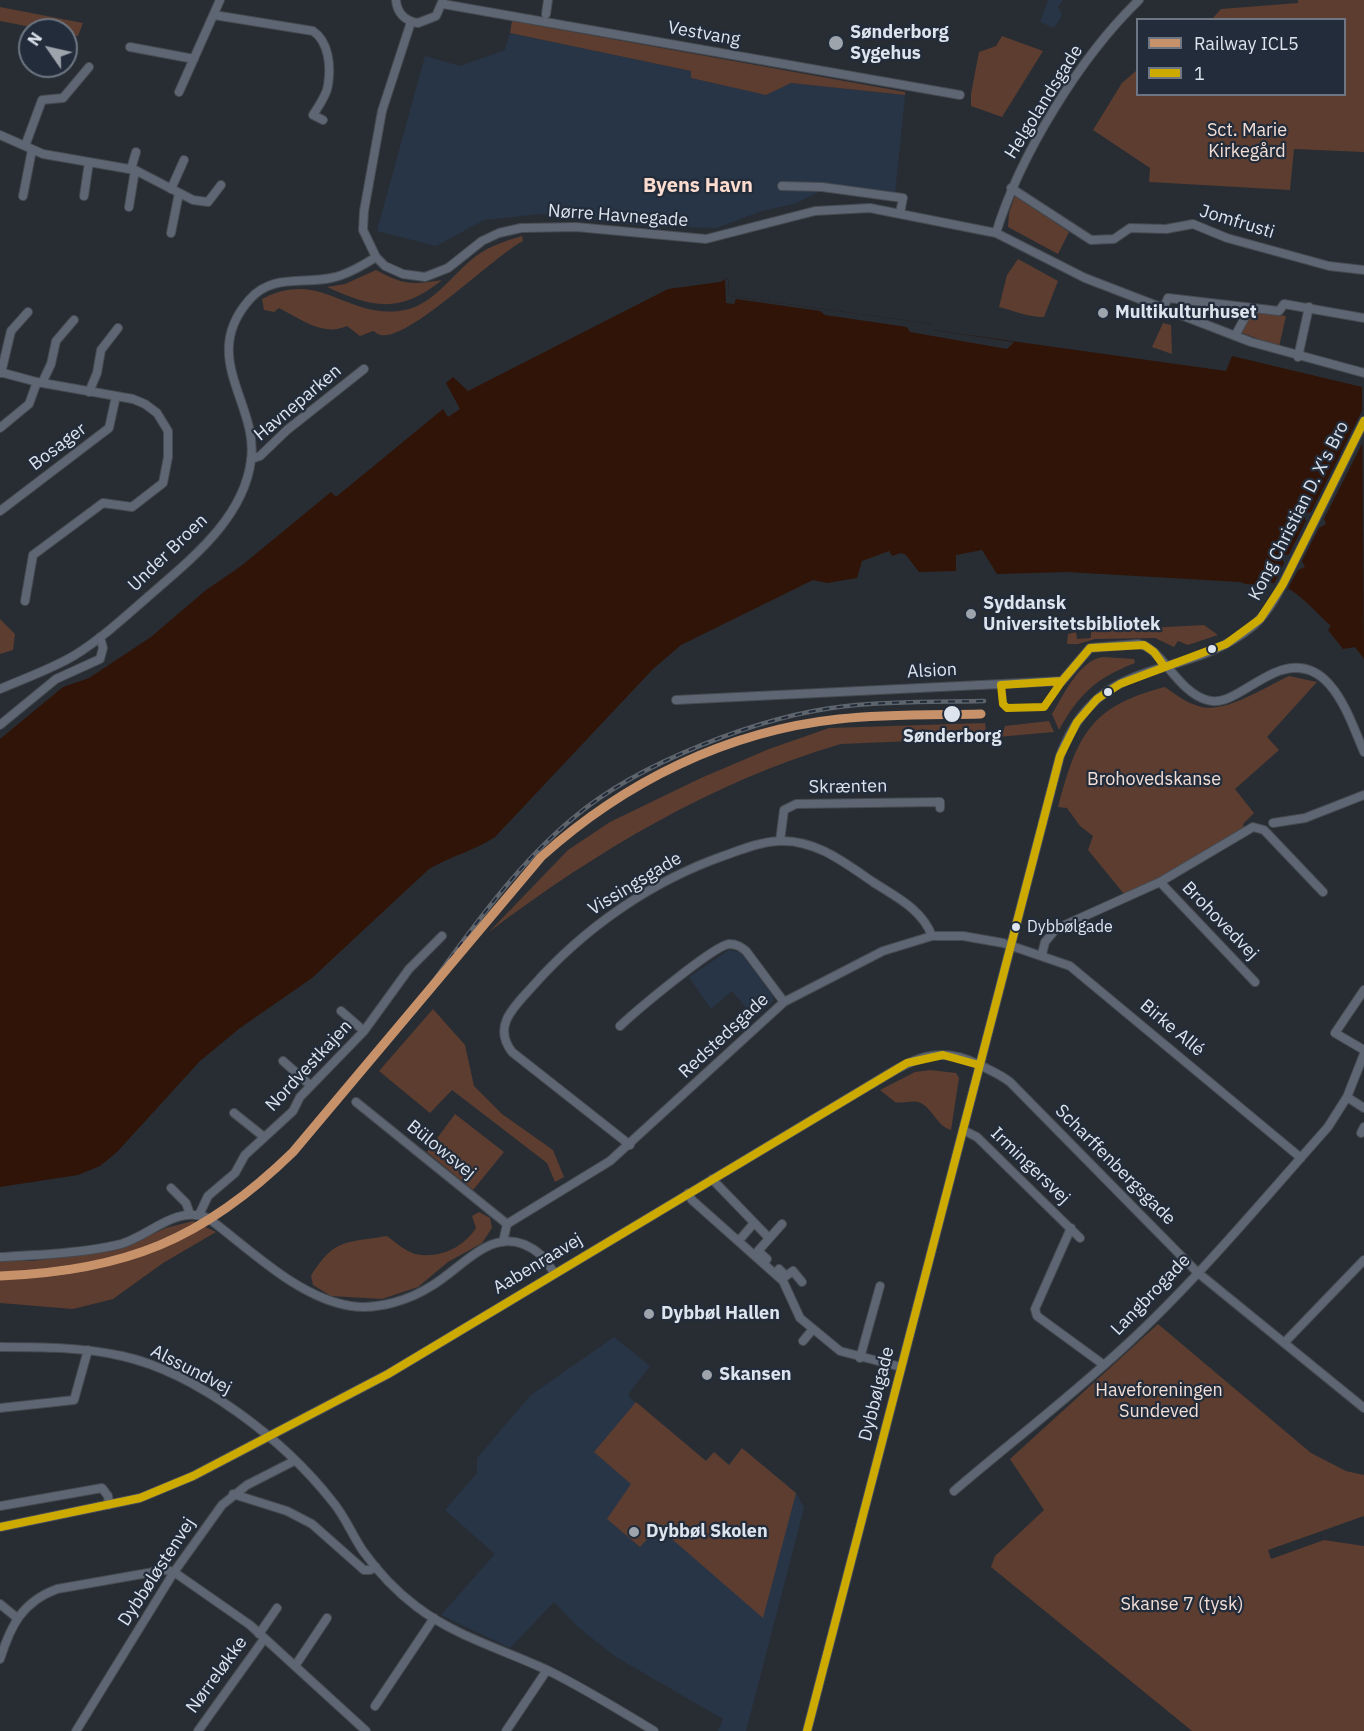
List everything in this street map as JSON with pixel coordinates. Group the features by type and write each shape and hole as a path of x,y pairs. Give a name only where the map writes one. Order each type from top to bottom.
{"street":[{"path":"179,92 220,0"},
{"path":"396,0 399,12 411,22 425,23 431,20 443,2"},
{"path":"546,14 548,0"},
{"name":"Helgolandsgade","path":"996,233 1011,188 1041,131 1092,54 1139,0"},
{"name":"Vestvang","path":"443,2 960,95"},
{"path":"214,15 313,32 319,36 327,49 328,87 313,116 323,120"},
{"path":"376,257 363,230 364,211 382,111 411,22"},
{"path":"130,47 194,59"},
{"path":"23,196 28,148 42,100 63,98 89,67"},
{"path":"0,135 28,148 133,170 194,200 208,202 221,185"},
{"path":"129,207 136,152"},
{"path":"171,189 184,160"},
{"path":"84,196 89,162"},
{"path":"782,186 822,187 903,198 900,213"},
{"name":"Jomfrusti","path":"1011,188 1091,240 1114,239 1130,228 1166,229 1193,224 1227,238 1261,248 1329,266 1364,270"},
{"path":"171,233 179,194"},
{"name":"Nørre Havnegade","path":"376,257 385,266 403,274 425,277 448,268 482,241 499,233 521,228 576,227 706,239 779,219 837,208 870,208 996,233 1085,278 1235,336 1298,357 1364,373"},
{"name":"Under Broen","path":"0,689 57,665 100,637 212,538 237,500 251,459 250,437 231,374 229,354 234,324 252,297 277,282 331,278 358,268 376,257"},
{"path":"1164,307 1168,298 1279,311 1284,304 1364,318"},
{"path":"1298,357 1309,307"},
{"path":"1235,336 1250,308"},
{"path":"24,601 33,555 103,503 132,507 164,483 168,457 168,431 157,414 145,404 117,396 1,373 11,331 28,312"},
{"path":"0,428 29,404 39,382 51,364 56,341 75,320"},
{"path":"89,392 92,380 98,373 101,350 118,328"},
{"name":"Havneparken","path":"251,459 260,456 293,424 364,369"},
{"name":"Bosager","path":"0,511 109,428 117,396"},
{"name":"Kong Christian D. X's Bro","path":"1234,639 1253,626 1271,605 1364,421"},
{"path":"0,725 56,679 100,659 104,648 100,637"},
{"name":"Dybbølgade","path":"807,1731 979,1065 1068,735 1086,708 1126,681 1234,639"},
{"name":"Alsion","path":"676,700 1062,681 1085,652 1094,647 1144,645 1154,652 1164,666 1190,692 1210,701 1231,697 1275,672 1289,669 1314,673 1325,679 1335,690 1364,752"},
{"path":"1273,823 1305,818 1364,795"},
{"name":"Skrænten","path":"780,841 784,810 796,804 940,802 940,808"},
{"name":"Brohovedvej","path":"1042,954 1045,942 1056,928 1160,882 1248,829 1258,826 1323,892"},
{"name":"Vissingsgade","path":"630,1145 512,1052 504,1036 506,1018 546,970 587,933 616,911 663,883 711,860 756,845 780,841 799,843 837,857 922,915 932,936"},
{"name":"Brohovedvej","path":"1160,882 1255,982"},
{"name":"Nordvestkajen","path":"194,1214 208,1197 235,1173 245,1155 293,1111 300,1097 310,1085 364,1031 409,969 442,936"},
{"name":"Redstedsgade","path":"507,1224 610,1161 630,1145 784,1002 883,951 932,936 963,936 1011,945"},
{"path":"620,1026 682,975 728,944 738,945 746,951 784,1002"},
{"name":"Birke Allé","path":"1011,945 1058,960 1084,976 1301,1158"},
{"path":"1364,990 1335,1033 1364,1052"},
{"path":"341,1011 364,1031"},
{"name":"Langbrogade","path":"954,1491 1104,1365 1148,1324 1197,1272 1328,1127 1347,1097 1364,1052"},
{"name":"Aabenraavej","path":"0,1527 109,1505 164,1490 388,1374 688,1193 920,1058 932,1054 953,1055 979,1065"},
{"path":"283,1061 310,1085"},
{"name":"Scharffenbergsgade","path":"979,1065 1010,1082 1197,1272 1364,1408"},
{"path":"1347,1097 1364,1108"},
{"name":"Bülowsvej","path":"356,1102 507,1224"},
{"path":"234,1113 264,1137"},
{"name":"Irmingersvej","path":"963,1130 977,1137 1080,1238"},
{"path":"712,1179 769,1238"},
{"path":"171,1188 194,1214"},
{"path":"688,1193 692,1200 783,1281 800,1318 813,1329 840,1351 901,1367"},
{"path":"0,1257 120,1244 165,1221 194,1214 208,1218 299,1287 324,1300 352,1307 380,1305 410,1298 435,1284 471,1254 488,1245 502,1242 522,1245 541,1255 555,1273"},
{"path":"742,1237 754,1223"},
{"path":"502,1242 507,1224"},
{"path":"782,1224 758,1251 786,1276 793,1271 802,1282"},
{"name":"Irmingersvej","path":"1071,1228 1036,1302 1035,1309 1037,1316 1104,1365"},
{"path":"1284,1343 1364,1260"},
{"path":"861,1358 880,1286"},
{"path":"803,1341 813,1329"},
{"name":"Alssundvej","path":"0,1347 51,1347 124,1356 183,1381 241,1414 270,1437 333,1502 375,1567"},
{"path":"0,1408 74,1400 88,1350"},
{"name":"Dybbøløstenvej","path":"76,1731 174,1572 233,1494 294,1461"},
{"path":"0,1506 102,1488 108,1496 109,1505"},
{"path":"233,1494 287,1511 312,1524 364,1570 375,1567 402,1595 434,1618 547,1670 648,1730"},
{"path":"0,1659 16,1617 29,1603 57,1589 165,1570 174,1572 250,1625 362,1729"},
{"path":"0,1604 16,1617"},
{"name":"Nørreløkke","path":"198,1731 278,1608"},
{"path":"295,1666 327,1618"},
{"path":"375,1706 434,1618"},
{"path":"506,1731 547,1670"}],"shaded area":[{"path":"1048,0 1063,0 1058,7 1062,15 1054,28 1040,22"},
{"path":"510,33 691,71 691,78 766,95 791,83 905,95 895,194 826,188 797,203 762,211 716,228 643,226 540,214 484,220 436,246 377,231 425,56 460,66 505,50"},
{"path":"728,278 729,296 933,324 933,330 1226,371 1232,356 1362,387 1364,659 1355,647 1343,649 1328,630 1331,626 1304,600 1289,589 1273,583 1250,584 1067,572 997,574 982,550 956,555 956,571 919,572 906,555 901,553 892,556 889,551 862,561 857,578 827,583 813,580 681,645 653,669 495,837 429,869 312,978 240,1028 200,1061 117,1152 100,1166 78,1175 0,1187 0,739 63,687 89,678 151,637 206,590 241,566 331,492 336,497 443,409 448,417 460,409 446,383 453,377 468,391 668,289 720,282"},
{"path":"729,950 741,953 773,996 773,1001 755,1018 732,991 711,1009 689,977"},
{"name":"Dybbøl Skolen","path":"614,1337 650,1366 629,1393 629,1397 706,1461 714,1452 729,1465 742,1448 796,1493 804,1508 746,1731 718,1731 723,1719 616,1657 579,1628 554,1602 510,1648 441,1615 495,1554 445,1510 477,1473 477,1458 531,1395"}],"green space":[{"name":"Sct. Marie Kirkegård","path":"1298,0 1364,0 1364,152 1294,149 1290,190 1149,182 1150,168 1093,130 1122,83 1136,71 1136,96 1346,96 1346,18 1213,18 1221,9 1298,3"},
{"path":"0,7 57,18 18,18 18,24 0,21"},
{"path":"512,21 905,92 905,95 791,83 766,95 691,78 691,71 510,33"},
{"path":"78,22 83,23 78,36"},
{"path":"1002,36 1043,51 1002,117 971,106 971,94 979,52 996,46"},
{"path":"1015,196 1069,232 1058,254 1008,227 1009,213"},
{"path":"522,236 523,241 431,312 394,333 379,335 373,331 360,336 347,326 338,329 321,328 279,308 274,312 264,310 262,299 282,291 300,289 316,291 380,311 411,309 440,290 481,252"},
{"path":"1018,259 1058,281 1044,317 999,307 1007,275"},
{"path":"376,270 401,281 423,283 442,280 413,298 399,303 386,304 358,300 327,287 345,284"},
{"path":"1251,311 1286,316 1279,347 1240,332"},
{"path":"1163,323 1171,325 1172,354 1152,347"},
{"path":"0,619 15,634 13,650 0,654"},
{"path":"1204,625 1218,635 1188,645 1178,641 1174,647 1155,638 1095,639 1078,644 1067,644 1068,634 1076,632 1077,639 1091,638 1091,631"},
{"path":"1103,657 1134,659 1135,663 1099,681 1074,706 1059,730 1052,714 1067,689 1086,665"},
{"name":"Brohovedskanse","path":"1289,676 1317,682 1267,737 1279,750 1235,789 1254,813 1243,824 1244,827 1156,880 1124,894 1088,850 1093,836 1080,826 1067,808 1058,807 1072,761 1090,728 1119,704 1165,687 1192,704 1212,708 1234,702"},
{"path":"1049,721 1054,732 986,738 841,744 793,759 701,799 613,847 529,902 489,932 568,850 610,822 701,778 769,749 829,728 985,723 986,732 1004,730 1005,726"},
{"path":"433,1009 465,1045 474,1086 502,1114 553,1150 564,1177 555,1182 547,1163 452,1090 430,1113 379,1071"},
{"path":"930,1070 956,1073 959,1078 951,1130 942,1125 923,1104 895,1102 880,1090 915,1072"},
{"path":"455,1114 504,1152 473,1190 427,1152"},
{"path":"479,1212 490,1218 492,1228 482,1243 448,1262 418,1287 382,1299 331,1296 313,1285 311,1276 319,1264 334,1248 342,1244 387,1236 415,1254 433,1255 450,1250 471,1235 476,1228 472,1216"},
{"path":"193,1221 216,1232 163,1263 113,1299 73,1309 0,1303 0,1261 32,1261 120,1249 166,1228"},
{"path":"1158,1324 1311,1453 1346,1471 1364,1475 1364,1516 1268,1550 1271,1559 1324,1540 1364,1546 1364,1731 1192,1731 991,1567 995,1556 1044,1510 1010,1459"},
{"path":"636,1402 706,1461 714,1452 729,1465 742,1448 796,1493 763,1618 658,1527 640,1547 607,1519 631,1484 594,1452"}],"pier":[{"path":"728,278 729,296 933,324 933,330 1014,342 1007,349 910,332 907,327 825,315 820,311 736,299 734,304 726,303 725,280"},
{"path":"1364,407 1364,440 1324,519 1326,524 1319,528 1302,561 1305,567 1298,570 1286,592 1273,586 1284,563 1281,556 1289,554 1306,521 1303,514 1311,512"}],"railway":[{"path":"417,1004 489,907 529,860 572,819 599,798 630,779 702,745 740,731 813,711 881,703 984,701"}],"rail line":[{"name":"ICL5","path":"0,1276 45,1273 124,1258 194,1229 227,1208 293,1152 541,857 607,805 642,784 679,764 717,748 797,725 874,716 981,714"}],"transit line":[{"name":"1","path":"807,1731 1060,756 1077,722 1097,699 1120,684 1226,644 1260,619 1283,584 1364,421"},
{"name":"1","path":"1062,681 1090,648 1144,645 1154,652 1164,666"},
{"name":"1","path":"1062,681 1044,707 1007,708 1003,704 1001,685 1062,681"},
{"name":"1","path":"0,1527 140,1498 193,1476 388,1374 907,1063 943,1055 979,1065"}],"place":[{"name":"Sønderborg Sygehus","path":"836,43"},
{"name":"Multikulturhuset","path":"1103,313"},
{"name":"Syddansk Universitetsbibliotek","path":"971,614"},
{"name":"Sønderborg","path":"952,714"},
{"name":"Dybbølgade","path":"1016,927"},
{"name":"Dybbøl Hallen","path":"649,1314"},
{"name":"Skansen","path":"707,1375"},
{"name":"Dybbøl Skolen","path":"634,1532"}],"district":[{"name":"Byens Havn","path":"698,186"}],"park label":[{"name":"Haveforeningen Sundeved","path":"1159,1401"},
{"name":"Skanse 7 (tysk)","path":"1182,1605"}]}
